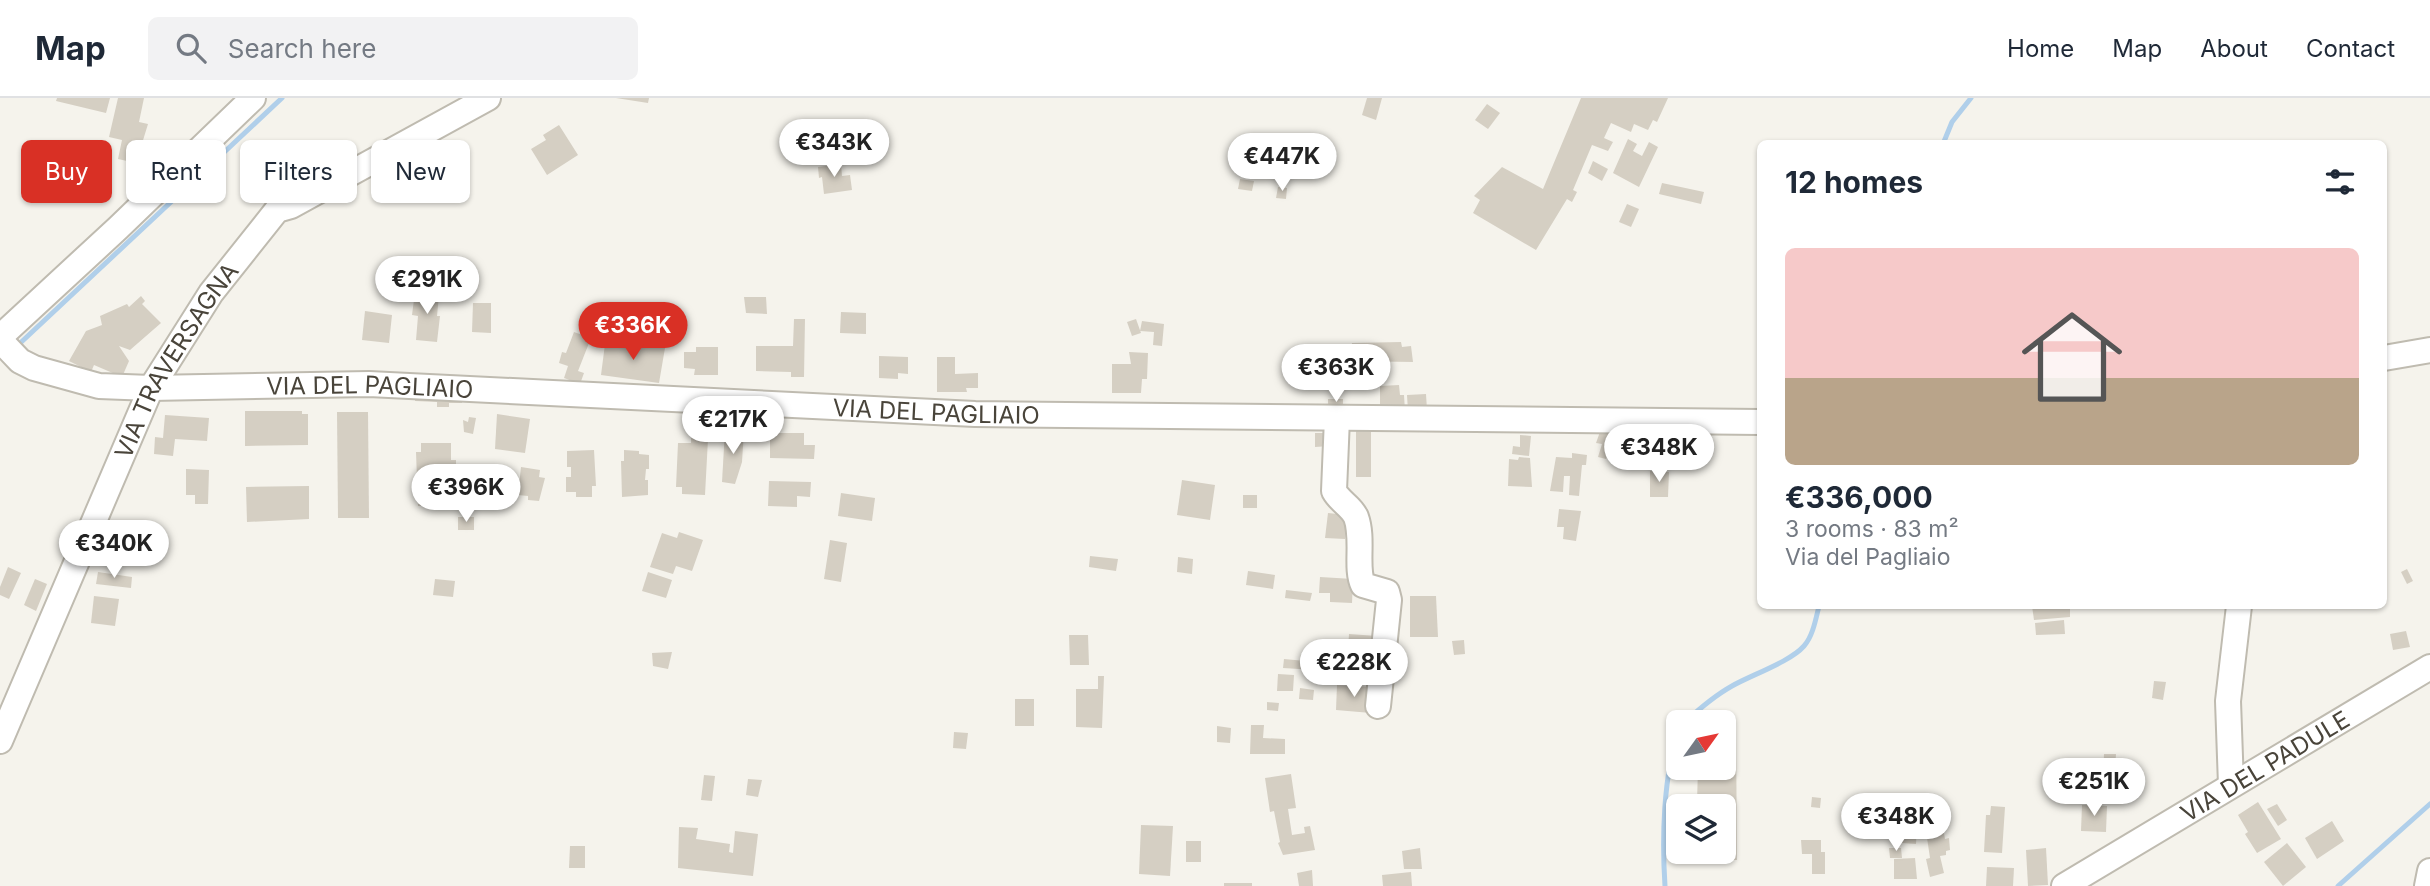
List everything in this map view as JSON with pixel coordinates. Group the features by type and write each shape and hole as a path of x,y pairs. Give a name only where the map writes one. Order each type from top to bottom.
{"street":[{"path":"6,345 118,228 253,98"},
{"name":"VIA TRAVERSAGNA","path":"0,741 151,388 211,293 277,210 291,206 488,98"},
{"name":"VIA DEL PAGLIAIO","path":"6,345 50,374 99,386 151,388 369,384 975,414 1757,422"},
{"path":"2387,357 2430,350"},
{"path":"1337,418 1334,491 1356,519 1360,537 1360,579 1363,585 1387,592 1389,600 1378,706"},
{"path":"2231,785 2228,701 2239,609"},
{"name":"VIA DEL PADULE","path":"2064,886 2430,667"},
{"path":"2427,886 2430,871"}],"building":[{"path":"57,98 110,98 106,113 56,101"},
{"path":"118,98 144,98 139,122 148,124 143,140 126,140 126,161 118,159 122,140 109,137"},
{"path":"616,98 649,98 648,103"},
{"path":"1367,98 1382,98 1376,120 1362,115"},
{"path":"1581,98 1668,98 1657,122 1653,120 1648,130 1634,124 1631,132 1611,123 1604,138 1613,142 1608,151 1592,145 1573,190 1577,192 1572,202 1567,199 1536,250 1473,213 1480,200 1474,196 1502,167 1543,189"},
{"path":"1487,104 1500,113 1488,129 1475,120"},
{"path":"559,125 578,155 547,175 531,149 546,140 543,135"},
{"path":"1628,139 1637,144 1633,151 1642,156 1649,142 1658,147 1639,187 1613,173"},
{"path":"1593,161 1608,169 1602,181 1588,173"},
{"path":"841,164 842,176 850,175 852,190 824,194 818,167"},
{"path":"1240,179 1254,181 1252,191 1238,189"},
{"path":"1662,183 1704,192 1701,204 1659,194"},
{"path":"1278,187 1287,188 1286,199 1276,198"},
{"path":"1627,204 1639,209 1631,227 1619,222"},
{"path":"415,292 439,295 437,342 416,340 418,316 412,315"},
{"path":"141,296 145,301 142,304 161,323 130,350 119,346 129,361 122,377 94,365 91,372 69,361 86,331 102,325 100,316 127,304 129,307"},
{"path":"744,297 766,297 767,314 746,313"},
{"path":"473,303 491,303 491,333 472,332"},
{"path":"365,311 392,315 389,343 362,340"},
{"path":"841,312 866,313 866,334 840,333"},
{"path":"794,319 805,319 804,377 791,377 791,372 756,371 756,346 793,346"},
{"path":"1136,319 1141,333 1132,336 1127,322"},
{"path":"1142,321 1164,324 1162,346 1153,345 1154,332 1140,331"},
{"path":"574,332 591,338 578,371 584,373 580,384 564,378 568,366 559,363"},
{"path":"1401,342 1402,347 1411,346 1413,362 1350,361 1352,343"},
{"path":"605,344 632,348 633,344 665,348 659,383 601,375"},
{"path":"696,347 718,347 718,375 694,375 695,369 684,368 684,352 696,352"},
{"path":"1129,352 1148,353 1147,379 1142,379 1141,393 1112,393 1112,364 1131,364"},
{"path":"879,356 908,357 908,374 898,373 898,379 879,378"},
{"path":"937,357 955,357 955,374 978,373 978,388 966,388 967,392 937,392"},
{"path":"1399,385 1400,395 1404,395 1405,411 1380,412 1380,386"},
{"path":"415,391 463,392 462,403 437,407 437,402 415,401"},
{"path":"1426,394 1427,410 1408,411 1407,395"},
{"path":"1328,399 1343,399 1343,410 1328,410"},
{"path":"245,411 302,411 302,414 308,414 308,445 245,446"},
{"path":"337,412 368,412 369,518 338,518"},
{"path":"497,414 530,419 525,453 495,449"},
{"path":"165,415 209,418 207,441 175,439 173,456 154,454 155,437 163,438"},
{"path":"469,417 476,418 473,434 464,432 463,420 468,422"},
{"path":"1371,428 1371,477 1356,477 1356,429"},
{"path":"1615,428 1606,459 1598,457 1602,444 1596,443 1601,429"},
{"path":"725,430 744,431 742,462 735,484 722,482"},
{"path":"770,433 804,433 804,445 815,445 814,459 770,458"},
{"path":"1315,433 1330,433 1330,446 1315,447"},
{"path":"1520,435 1531,436 1529,456 1512,454 1513,446 1520,447"},
{"path":"691,438 708,439 705,495 682,494 682,487 676,487 678,443 691,443"},
{"path":"421,443 451,443 451,460 456,460 456,487 450,487 450,506 418,506 416,452 421,452"},
{"path":"594,450 596,486 592,486 592,497 576,497 576,492 566,492 566,477 571,477 571,467 567,467 567,451"},
{"path":"624,450 649,455 649,469 646,469 645,480 648,480 648,495 622,497 621,461 624,461"},
{"path":"1572,453 1587,455 1586,465 1582,465 1579,496 1569,495 1570,476 1564,476 1563,492 1550,491 1556,457 1572,458"},
{"path":"1519,457 1530,458 1532,487 1508,486 1509,459 1518,460"},
{"path":"521,467 540,470 539,477 545,478 539,501 518,495"},
{"path":"186,469 209,470 208,504 195,504 195,495 186,495"},
{"path":"1650,471 1669,472 1668,497 1650,497"},
{"path":"1182,480 1215,485 1210,520 1177,515"},
{"path":"769,481 811,482 810,497 797,496 797,507 768,506"},
{"path":"309,486 309,519 247,522 246,487"},
{"path":"841,493 875,498 872,521 838,516"},
{"path":"1243,495 1257,495 1257,508 1243,508"},
{"path":"1559,509 1581,511 1576,541 1563,539 1564,527 1557,527"},
{"path":"1328,513 1347,515 1345,539 1325,538"},
{"path":"458,517 474,517 474,530 458,530"},
{"path":"119,528 141,531 137,559 117,556"},
{"path":"679,532 703,540 692,571 676,566 673,574 650,567 662,533 677,538"},
{"path":"830,540 847,543 841,582 824,579"},
{"path":"1090,556 1118,559 1116,571 1089,567"},
{"path":"1178,557 1193,559 1192,574 1177,572"},
{"path":"8,567 21,573 9,599 0,595 0,587"},
{"path":"2407,569 2413,581 2407,584 2401,572"},
{"path":"1248,571 1275,575 1273,589 1246,585"},
{"path":"98,572 132,577 131,588 96,584"},
{"path":"648,572 672,580 666,598 642,591"},
{"path":"1320,577 1353,579 1352,603 1330,602 1330,593 1319,593"},
{"path":"35,579 47,584 36,611 24,605"},
{"path":"435,579 455,581 453,597 433,595"},
{"path":"1286,590 1312,593 1310,601 1285,598"},
{"path":"94,596 119,599 115,626 91,623"},
{"path":"1410,596 1436,596 1438,637 1410,637"},
{"path":"2032,609 2070,609 2070,617 2034,620"},
{"path":"2064,620 2065,634 2036,635 2035,623"},
{"path":"2406,631 2410,647 2393,650 2390,634"},
{"path":"1349,634 1377,636 1375,667 1347,665"},
{"path":"1069,635 1088,635 1089,665 1070,665"},
{"path":"1464,640 1465,654 1454,655 1452,641"},
{"path":"672,652 668,669 653,666 652,653"},
{"path":"1284,659 1316,662 1315,670 1283,668"},
{"path":"1278,674 1294,675 1293,691 1277,691"},
{"path":"1098,676 1104,676 1102,728 1076,727 1076,689 1098,689"},
{"path":"2154,681 2166,682 2163,700 2152,698"},
{"path":"1337,685 1373,687 1371,713 1336,710"},
{"path":"1300,688 1314,690 1313,700 1299,699"},
{"path":"1015,699 1034,699 1034,726 1015,726"},
{"path":"1267,702 1279,703 1278,711 1267,710"},
{"path":"1251,725 1264,725 1263,738 1285,739 1285,754 1250,754"},
{"path":"1217,726 1231,728 1230,743 1217,742"},
{"path":"1736,728 1737,860 1736,794 1697,794 1698,780 1736,780"},
{"path":"954,732 968,733 966,749 953,748"},
{"path":"2104,754 2116,754 2113,796 2102,795"},
{"path":"1291,774 1296,808 1288,809 1292,835 1305,833 1304,827 1310,826 1315,850 1283,855 1278,843 1280,842 1274,811 1270,812 1265,778"},
{"path":"704,775 715,776 712,801 701,800"},
{"path":"748,779 762,780 758,797 746,795"},
{"path":"1812,797 1821,798 1820,808 1811,807"},
{"path":"2258,802 2281,839 2257,853 2245,834 2248,832 2238,815"},
{"path":"2277,804 2287,820 2278,826 2267,809"},
{"path":"2082,805 2107,806 2106,832 2081,831"},
{"path":"1991,806 2005,807 2002,853 1984,852 1986,815 1990,815"},
{"path":"2332,821 2344,841 2317,859 2305,838"},
{"path":"1903,824 1917,825 1916,844 1902,843"},
{"path":"1141,825 1173,826 1170,876 1139,874"},
{"path":"679,827 698,828 696,839 730,844 729,852 733,853 735,831 758,834 753,876 678,868"},
{"path":"1939,829 1939,834 1944,833 1945,839 1949,838 1950,850 1946,851 1946,855 1940,856 1944,873 1930,877 1926,859 1930,858 1926,831"},
{"path":"1801,840 1821,840 1821,852 1825,852 1825,874 1812,874 1812,854 1802,854"},
{"path":"1186,841 1201,841 1201,862 1186,862"},
{"path":"2287,843 2306,867 2283,886 2264,862"},
{"path":"570,846 585,846 585,868 569,868"},
{"path":"1420,848 1422,869 1404,869 1402,851"},
{"path":"1889,848 1901,848 1902,858 1890,858"},
{"path":"2046,848 2048,885 2028,886 2026,850"},
{"path":"1915,858 1917,879 1894,879 1894,859"},
{"path":"1987,867 2014,868 2013,886 1986,886"},
{"path":"1312,870 1313,886 1299,886 1297,873"},
{"path":"1411,872 1412,886 1383,886 1382,875"},
{"path":"1224,883 1252,883 1252,886 1224,886"}],"waterway":[{"path":"16,347 282,98"},
{"path":"1945,140 1952,122 1971,98"},
{"path":"1699,710 1725,690 1798,652 1810,637 1818,609"},
{"path":"1665,886 1665,809 1668,780"},
{"path":"2338,886 2430,804"}]}
